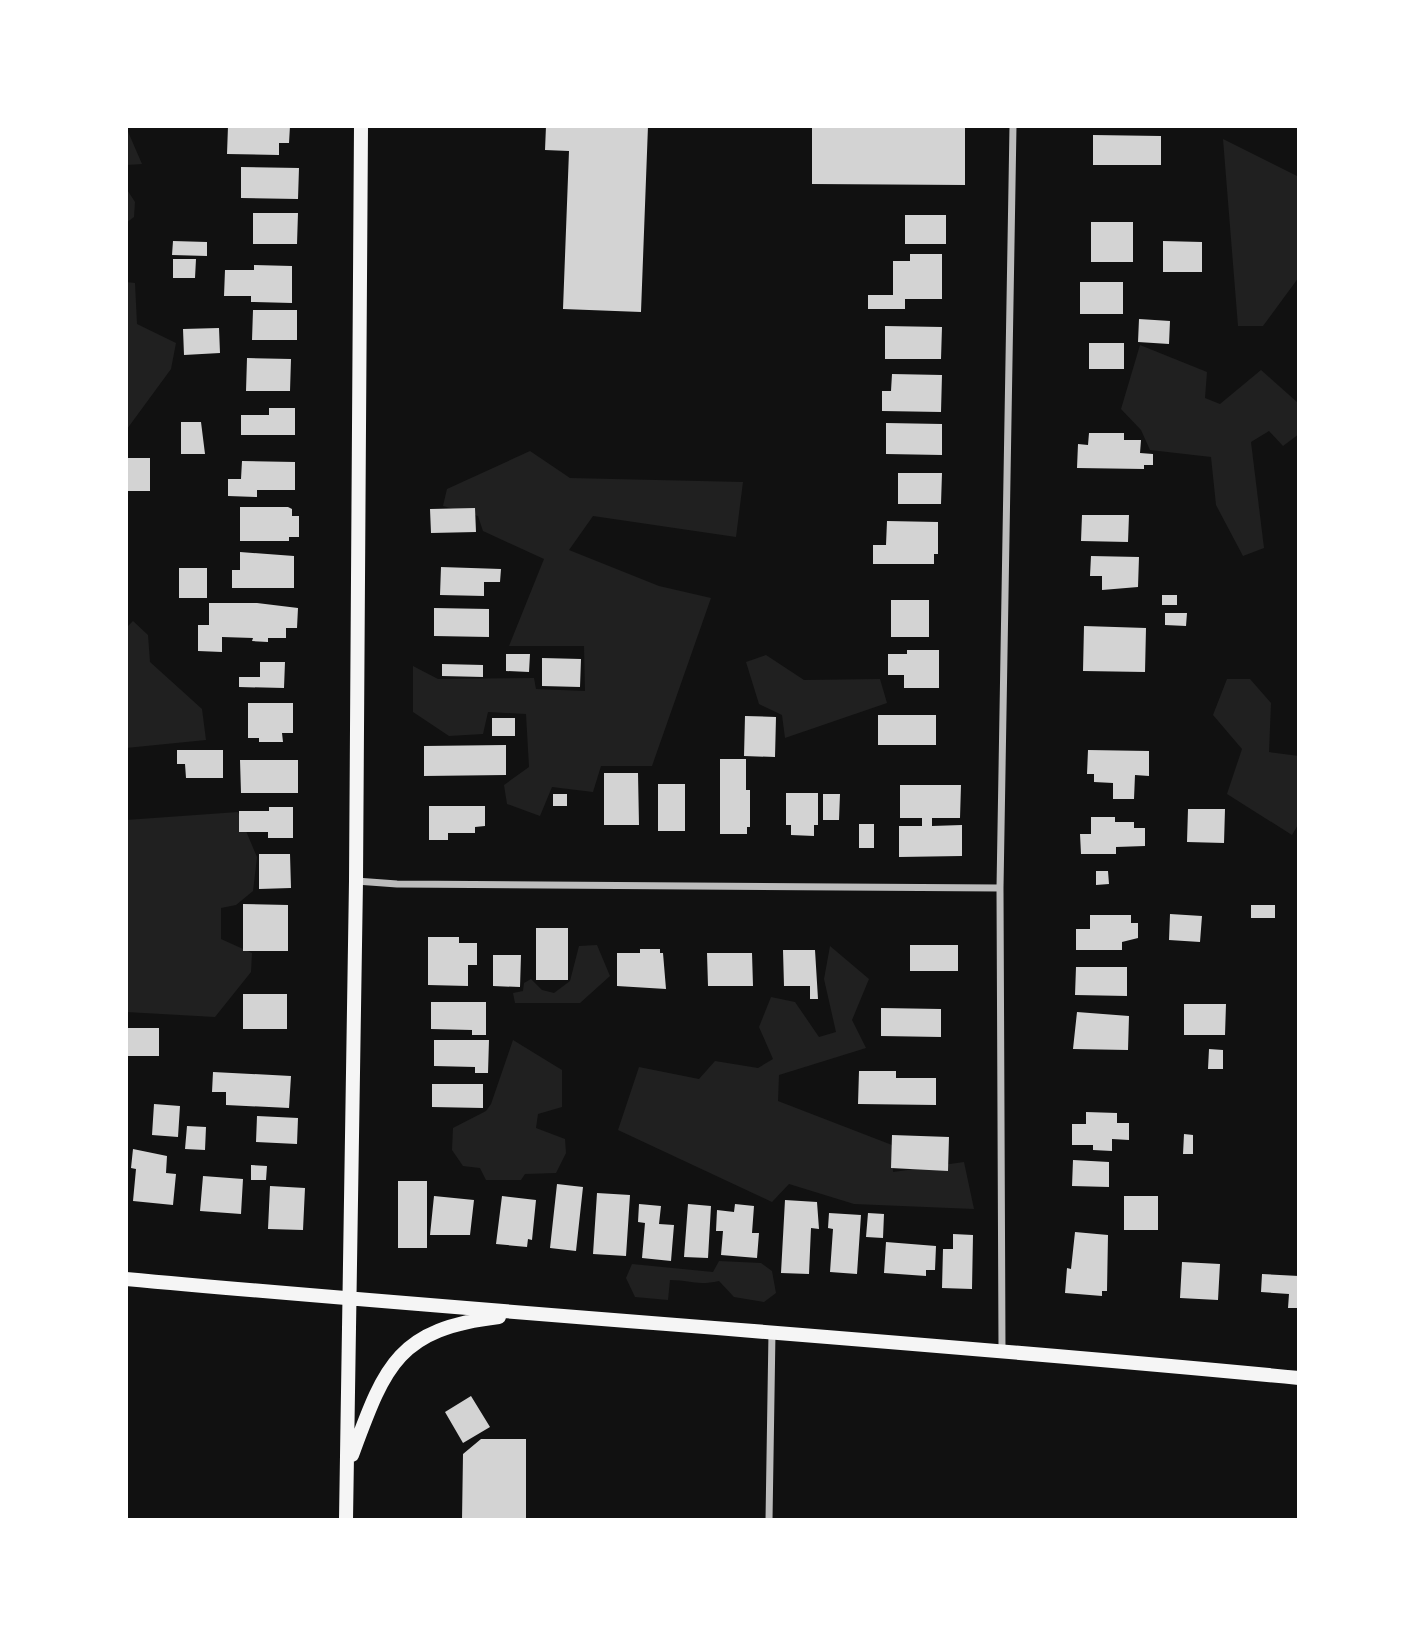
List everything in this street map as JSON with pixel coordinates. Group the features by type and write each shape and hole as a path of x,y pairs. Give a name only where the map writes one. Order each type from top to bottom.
{"main road":[{"path":"346,1520 356,881 361,126"},
{"path":"126,1279 351,1300 1002,1349 1299,1378"},
{"path":"347,1469 369,1407 392,1364 405,1349 443,1327 532,1313"}],"street":[{"path":"1002,1349 1000,888 1013,126"},
{"path":"356,881 411,884 1000,888"},
{"path":"769,1520 772,1330"}],"shaded area":[{"path":"126,127 142,164 126,165"},
{"path":"1223,139 1299,177 1299,277 1263,326 1238,326"},
{"path":"126,188 135,202 134,217 126,223"},
{"path":"126,282 135,283 137,324 176,343 171,369 127,429"},
{"path":"1140,345 1207,372 1205,398 1220,404 1261,370 1297,402 1299,434 1283,446 1269,431 1251,442 1264,548 1243,556 1216,505 1211,457 1150,450 1141,430 1121,409"},
{"path":"530,451 570,478 743,482 736,537 593,516 569,550 659,586 711,598 652,766 601,766 593,792 552,787 540,816 507,804 504,785 529,767 526,714 488,712 483,734 449,736 413,712 413,666 438,679 534,678 536,689 585,691 584,646 509,646 544,559 483,531 478,516 443,506 447,489"},
{"path":"133,621 148,635 150,662 202,709 206,740 126,748 126,628"},
{"path":"766,655 804,680 880,679 887,703 785,738 782,715 759,704 746,662"},
{"path":"1227,679 1250,679 1271,703 1269,752 1299,756 1299,823 1292,835 1227,794 1242,749 1213,715"},
{"path":"238,812 257,857 253,891 236,905 221,908 221,939 252,953 251,972 215,1017 126,1012 126,820"},
{"path":"597,945 610,976 580,1003 515,1003 513,993 523,991 524,983 531,979 542,990 554,993 570,981 579,946"},
{"path":"830,946 869,979 852,1020 866,1048 779,1075 778,1101 892,1145 893,1172 964,1162 974,1209 854,1204 789,1184 772,1202 618,1130 639,1067 699,1079 715,1061 758,1068 773,1059 759,1027 771,997 795,1002 819,1037 836,1032 824,979"},
{"path":"513,1040 562,1070 562,1107 538,1114 536,1128 565,1139 566,1153 556,1173 525,1174 521,1180 486,1180 480,1168 463,1166 452,1150 453,1128 486,1111 491,1104"},
{"path":"719,1261 761,1263 772,1271 776,1293 764,1302 734,1297 719,1281 699,1283 670,1280 668,1300 635,1297 626,1278 632,1264 713,1272"}],"building":[{"path":"228,126 290,126 289,143 279,143 279,155 227,154"},
{"path":"546,126 648,126 641,312 563,309 569,151 545,150"},
{"path":"812,126 965,126 965,185 812,184"},
{"path":"1093,135 1161,136 1161,165 1093,165"},
{"path":"241,167 299,168 298,199 241,198"},
{"path":"253,213 298,213 297,244 253,244"},
{"path":"905,215 946,215 946,244 905,244"},
{"path":"1091,222 1133,222 1133,262 1091,262"},
{"path":"173,241 207,242 207,256 172,255"},
{"path":"1163,241 1202,242 1202,272 1163,272"},
{"path":"910,254 942,254 942,299 905,299 905,309 868,309 868,295 893,295 893,261 910,261"},
{"path":"173,259 196,259 195,278 173,278"},
{"path":"254,265 292,266 292,303 251,302 251,296 224,296 225,270 254,270"},
{"path":"1080,282 1123,282 1123,314 1080,314"},
{"path":"253,310 297,310 297,340 252,340"},
{"path":"1139,319 1170,321 1169,344 1138,342"},
{"path":"885,326 942,327 941,359 885,359"},
{"path":"219,328 220,353 184,355 183,329"},
{"path":"1089,343 1124,343 1124,369 1089,369"},
{"path":"247,358 291,359 290,391 246,391"},
{"path":"892,374 942,375 941,412 882,411 882,391 891,391"},
{"path":"269,408 295,408 295,435 241,435 241,415 269,415"},
{"path":"181,422 201,422 205,454 181,454"},
{"path":"886,423 942,424 942,455 886,454"},
{"path":"1089,433 1124,433 1124,440 1141,440 1140,453 1153,454 1153,465 1144,465 1144,469 1077,468 1078,444 1088,445"},
{"path":"126,458 150,458 150,491 126,491"},
{"path":"242,461 295,462 295,490 257,490 257,497 228,496 228,479 241,479"},
{"path":"898,473 942,473 941,504 898,504"},
{"path":"240,507 292,509 292,516 299,516 299,537 289,537 289,541 240,541"},
{"path":"475,508 476,532 431,533 430,509"},
{"path":"1082,515 1129,515 1128,542 1081,541"},
{"path":"887,521 938,522 938,554 934,554 934,564 873,564 873,545 886,545"},
{"path":"240,552 294,556 294,588 232,588 232,570 240,570"},
{"path":"1091,556 1139,557 1138,587 1102,590 1102,576 1090,576"},
{"path":"441,567 501,569 500,582 484,582 484,596 440,595"},
{"path":"179,568 207,568 207,598 179,598"},
{"path":"1162,595 1177,595 1177,605 1162,605"},
{"path":"891,600 929,600 929,637 891,637"},
{"path":"209,603 257,603 298,608 297,628 286,628 286,638 268,638 268,642 252,641 253,638 222,637 222,652 198,651 198,625 209,625"},
{"path":"434,608 489,609 489,637 434,636"},
{"path":"1165,613 1187,613 1186,626 1165,625"},
{"path":"1084,626 1146,628 1145,672 1083,671"},
{"path":"907,650 939,650 939,688 904,688 904,675 888,675 888,654 907,654"},
{"path":"506,654 530,654 529,672 506,671"},
{"path":"542,658 581,659 580,687 542,686"},
{"path":"260,662 285,662 284,688 239,687 239,677 260,677"},
{"path":"442,664 483,665 483,677 442,676"},
{"path":"248,703 293,703 293,733 282,733 283,742 259,742 259,738 248,738"},
{"path":"878,715 936,715 936,745 878,745"},
{"path":"745,716 776,717 775,757 744,756"},
{"path":"492,718 515,718 515,736 492,736"},
{"path":"506,745 506,775 424,776 424,746"},
{"path":"177,750 223,750 223,778 186,778 185,764 177,764"},
{"path":"1088,750 1149,751 1149,776 1135,775 1134,799 1113,799 1113,783 1094,782 1094,774 1087,774"},
{"path":"720,759 746,759 746,790 750,790 750,827 747,827 747,834 720,834"},
{"path":"240,760 298,760 298,793 241,793"},
{"path":"604,773 638,773 639,825 604,825"},
{"path":"658,784 685,784 685,831 658,831"},
{"path":"900,785 961,785 960,818 932,818 932,826 962,825 962,856 899,857 899,826 922,826 922,818 900,818"},
{"path":"786,793 818,793 818,825 814,825 814,836 791,835 791,825 786,825"},
{"path":"553,794 567,794 567,806 553,806"},
{"path":"823,794 840,794 839,820 823,820"},
{"path":"429,806 485,806 485,826 475,827 475,833 448,833 448,840 429,840"},
{"path":"269,807 293,807 293,838 268,838 268,832 239,832 239,811 269,811"},
{"path":"1188,809 1225,809 1224,843 1187,842"},
{"path":"1091,817 1115,817 1115,822 1134,822 1134,828 1145,828 1145,846 1116,847 1116,854 1081,854 1080,834 1091,834"},
{"path":"859,824 874,824 874,848 859,848"},
{"path":"259,854 290,854 291,888 259,889"},
{"path":"1096,871 1108,871 1109,884 1096,885"},
{"path":"243,904 288,905 288,951 243,951"},
{"path":"1251,905 1275,905 1275,918 1251,918"},
{"path":"1170,914 1202,916 1200,942 1169,940"},
{"path":"1090,915 1131,915 1131,923 1138,923 1138,938 1122,942 1122,950 1076,950 1076,929 1090,929"},
{"path":"536,928 568,928 568,980 536,980"},
{"path":"428,937 459,937 459,943 477,943 477,965 468,965 468,986 428,985"},
{"path":"910,945 958,945 958,971 910,971"},
{"path":"640,949 660,949 660,953 663,953 666,989 617,986 617,953 640,953"},
{"path":"783,950 815,950 818,999 810,999 810,986 784,986"},
{"path":"707,953 752,953 753,986 708,986"},
{"path":"493,955 521,955 520,987 493,986"},
{"path":"1076,967 1127,967 1127,996 1075,995"},
{"path":"243,994 287,994 287,1029 243,1029"},
{"path":"431,1002 486,1002 486,1035 472,1035 472,1030 431,1029"},
{"path":"1184,1004 1226,1004 1225,1035 1184,1035"},
{"path":"881,1008 941,1009 941,1037 881,1036"},
{"path":"1077,1012 1129,1016 1128,1050 1073,1049"},
{"path":"126,1028 159,1028 159,1056 126,1056"},
{"path":"434,1040 489,1040 488,1073 475,1073 475,1067 434,1066"},
{"path":"1209,1049 1223,1050 1223,1069 1208,1069"},
{"path":"859,1071 896,1071 896,1078 936,1078 936,1105 858,1104"},
{"path":"213,1072 291,1076 289,1108 226,1105 226,1092 212,1092"},
{"path":"432,1084 483,1084 483,1108 432,1107"},
{"path":"154,1104 180,1106 178,1137 152,1135"},
{"path":"1086,1112 1117,1113 1117,1123 1129,1123 1129,1140 1112,1139 1112,1151 1093,1150 1093,1145 1072,1145 1072,1124 1086,1124"},
{"path":"257,1116 298,1118 297,1144 256,1142"},
{"path":"187,1126 206,1127 205,1150 185,1149"},
{"path":"1184,1134 1193,1135 1193,1154 1183,1154"},
{"path":"892,1135 949,1137 948,1171 891,1168"},
{"path":"133,1149 167,1156 166,1173 176,1174 173,1205 133,1201 136,1169 131,1168"},
{"path":"1073,1160 1109,1162 1109,1187 1072,1186"},
{"path":"251,1165 267,1166 266,1180 251,1180"},
{"path":"203,1176 243,1179 241,1214 200,1211"},
{"path":"398,1181 427,1181 427,1248 398,1248"},
{"path":"557,1184 583,1187 576,1251 550,1248"},
{"path":"270,1186 305,1188 303,1230 268,1229"},
{"path":"597,1193 630,1195 626,1256 593,1254"},
{"path":"434,1196 474,1200 470,1235 430,1235"},
{"path":"502,1196 536,1200 532,1240 528,1239 527,1247 496,1244"},
{"path":"1124,1196 1158,1196 1158,1230 1124,1230"},
{"path":"785,1200 817,1202 819,1229 811,1228 809,1274 781,1273"},
{"path":"639,1204 661,1206 659,1224 674,1225 671,1261 642,1258 645,1223 638,1222"},
{"path":"688,1204 711,1206 708,1258 684,1257"},
{"path":"735,1204 754,1206 752,1233 759,1233 757,1258 721,1255 723,1231 716,1231 717,1210 734,1212"},
{"path":"829,1213 861,1215 857,1274 830,1272 833,1229 828,1228"},
{"path":"868,1213 884,1214 883,1238 866,1237"},
{"path":"1075,1232 1108,1235 1107,1291 1102,1291 1102,1296 1065,1293"},
{"path":"953,1234 973,1235 972,1289 942,1288 943,1249 953,1249"},
{"path":"886,1242 936,1246 935,1270 926,1270 926,1276 884,1273"},
{"path":"1182,1262 1220,1264 1218,1300 1180,1298"},
{"path":"1262,1274 1299,1276 1299,1308 1288,1308 1289,1294 1261,1292"},
{"path":"471,1396 490,1427 463,1443 445,1412"},
{"path":"481,1439 526,1439 526,1520 462,1520 463,1454"}]}
